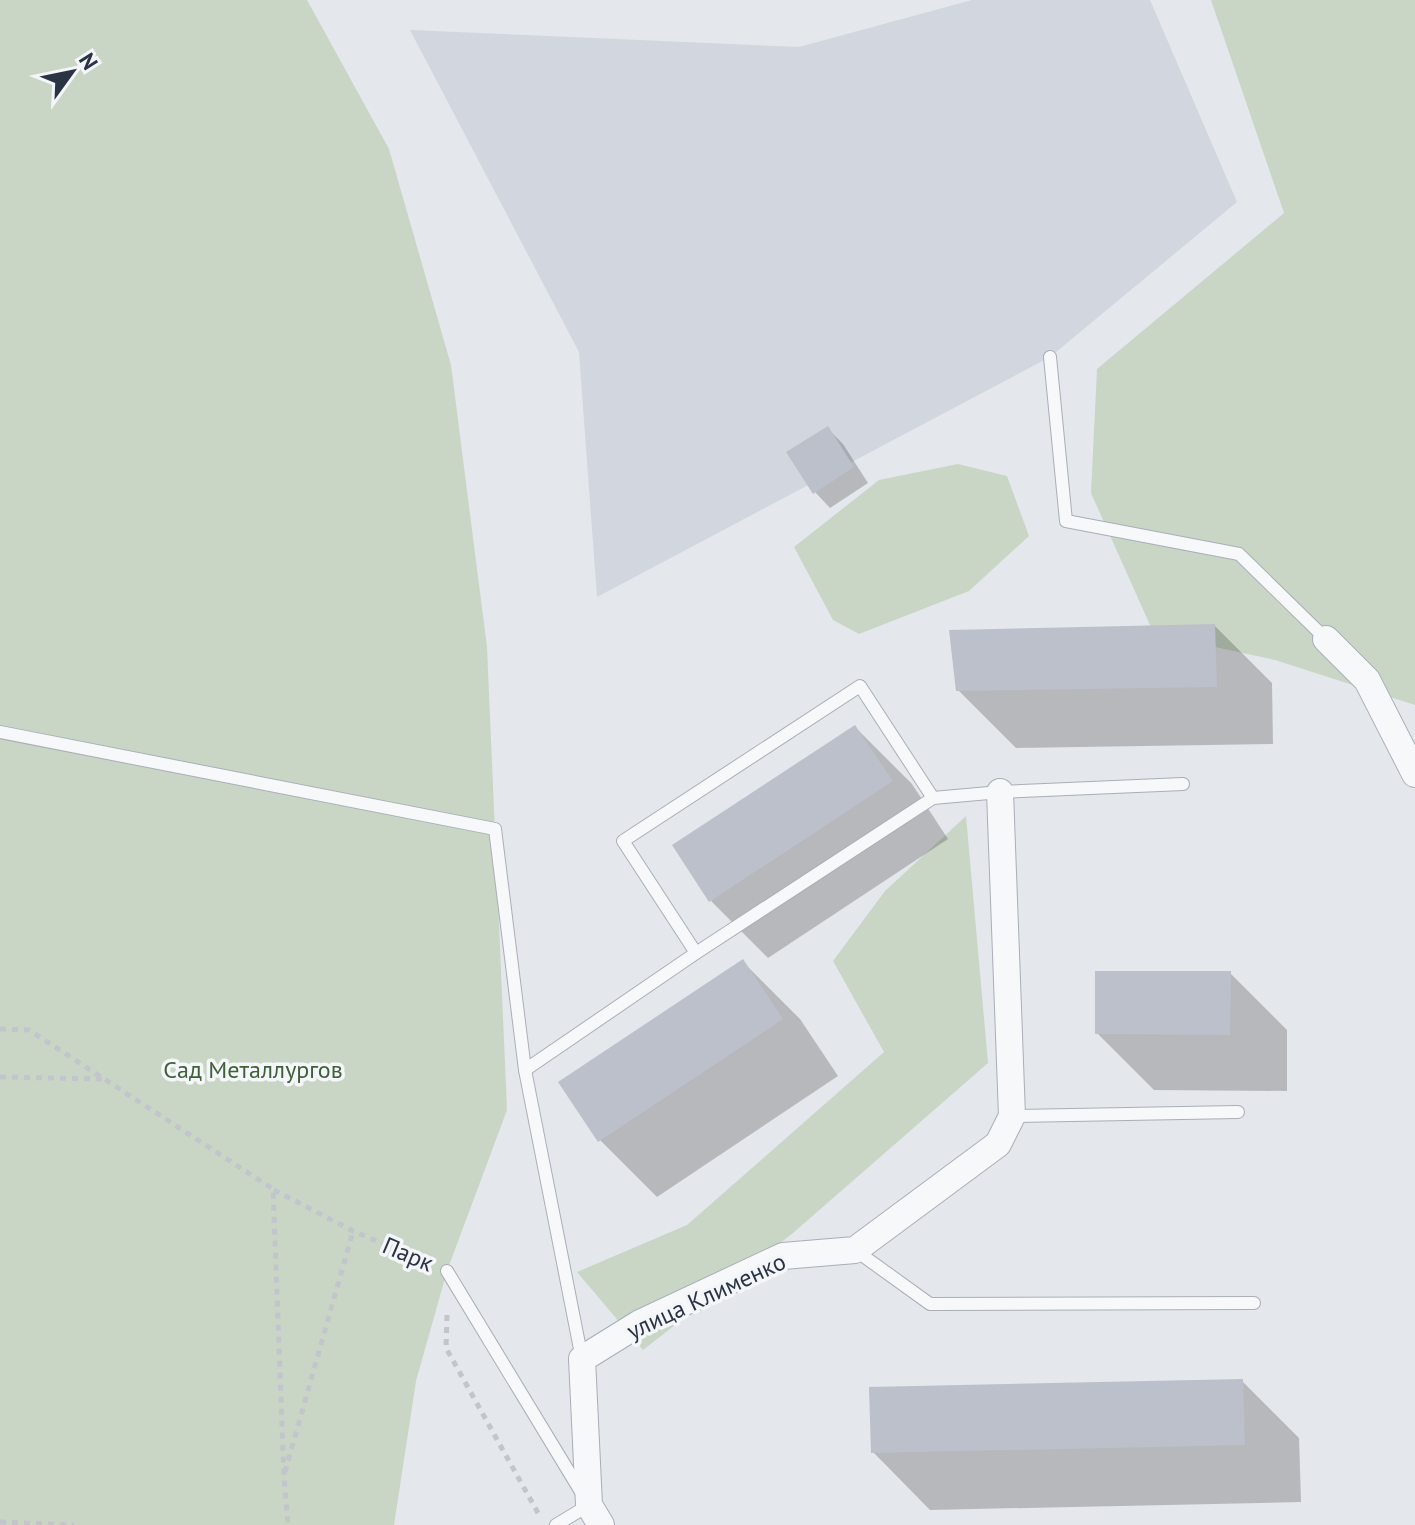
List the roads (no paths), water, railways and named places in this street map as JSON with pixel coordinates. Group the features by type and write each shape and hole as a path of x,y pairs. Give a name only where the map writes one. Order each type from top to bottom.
{"street":[{"path":"1326,639 1367,680 1415,774"},
{"path":"855,1250 998,1144 1012,1116 1000,792"},
{"name":"улица Клименко","path":"582,1359 640,1323 783,1256 855,1250"},
{"path":"582,1359 595,1515"}],"lane":[{"path":"1050,357 1066,521 1239,554 1326,639"},
{"path":"696,953 623,841 794,729 860,686 933,798"},
{"path":"0,732 495,829 525,1070 582,1359"},
{"path":"525,1070 696,953 933,798 1183,784"},
{"path":"1012,1116 1238,1112"},
{"path":"855,1250 930,1304 1254,1303"},
{"name":"Парк","path":"447,1271 595,1515"},
{"path":"556,1525 595,1515"}],"park label":[{"name":"Сад Металлургов","path":"253,1069"}]}
